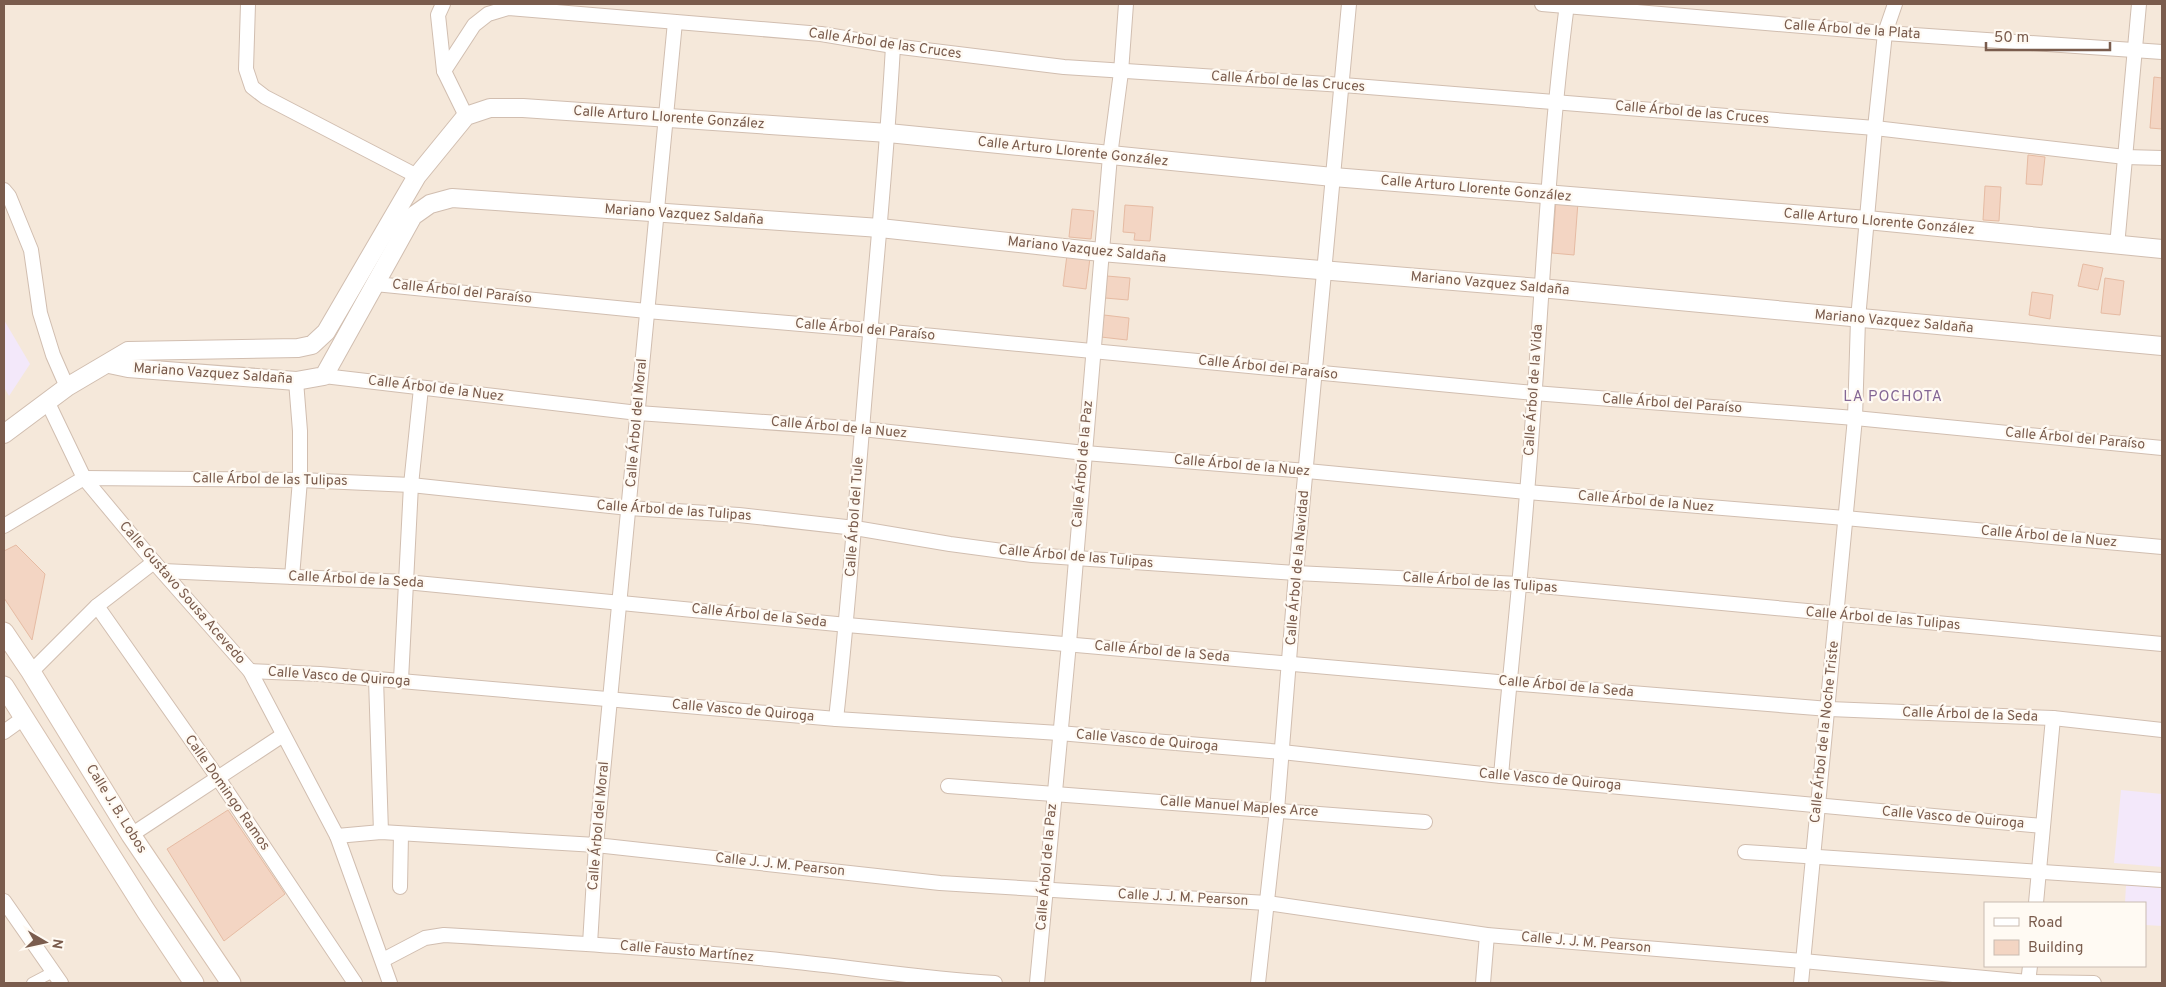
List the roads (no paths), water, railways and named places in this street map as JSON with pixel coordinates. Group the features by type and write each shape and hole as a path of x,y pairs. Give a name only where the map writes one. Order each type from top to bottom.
{"main road":[{"name":"Calle J. B. Lobos","path":"4,632 31,672 131,835 231,983"},
{"name":"Calle J. B. Lobos","path":"4,686 146,912 194,983"}],"street":[{"path":"248,4 246,69 252,87 265,97 417,176"},
{"name":"Calle Árbol de la Paz","path":"1037,983 1069,643 1092,350 1110,156 1121,72 1126,4"},
{"name":"Calle Árbol de la Navidad","path":"1258,983 1277,810 1296,573 1307,471 1323,271 1343,85 1349,4"},
{"name":"Calle Árbol de la Plata","path":"1542,4 1885,33 2162,52"},
{"name":"Calle Árbol de la Noche Triste","path":"1801,983 1829,709 1855,418 1858,319 1874,128 1885,33 1895,4"},
{"path":"2117,246 2138,4"},
{"name":"Calle Árbol de la Vida","path":"1501,776 1527,492 1548,194 1567,5"},
{"name":"Calle Árbol de las Cruces","path":"444,71 474,25 488,14 508,8 821,34 894,46 1064,67 1343,85 1874,128 2125,157 2162,158"},
{"path":"4,434 67,387 109,364 128,351 298,348 312,345 326,332 417,176 466,116 444,71 440,10"},
{"name":"Calle Árbol del Moral","path":"590,944 596,845 675,22"},
{"name":"Calle Árbol del Tule","path":"836,719 855,528 894,46"},
{"name":"Calle Arturo Llorente González","path":"466,116 490,108 888,133 1333,177 1867,220 2162,249"},
{"path":"4,190 31,250 40,313 53,355 67,387"},
{"name":"Mariano Vazquez Saldaña","path":"109,364 128,368 296,380 324,376 413,216 430,204 452,198 657,214 880,228 1101,252 1540,288 2162,346"},
{"name":"Calle Árbol del Paraíso","path":"375,284 1534,393 1855,418 2162,448"},
{"name":"Calle Árbol de la Nuez","path":"324,376 638,413 862,429 1085,453 2162,547"},
{"path":"292,577 300,480 300,431 296,380"},
{"path":"400,680 411,485 421,388"},
{"name":"Calle Gustavo Sousa Acevedo","path":"47,401 84,478 158,567 250,671 282,735 337,836 390,983"},
{"path":"4,526 84,478"},
{"name":"Calle Árbol de las Tulipas","path":"84,478 300,480 411,485 629,508 739,515 855,528 959,546 1076,558 1296,573 1519,584 2162,644"},
{"path":"31,672 97,606 158,567"},
{"name":"Calle Árbol de la Seda","path":"158,567 292,577 406,582 846,625 1069,643 1509,683 1829,709 2053,718 2162,730"},
{"name":"Calle Domingo Ramos","path":"97,606 218,778 355,983"},
{"name":"Calle Vasco de Quiroga","path":"250,671 400,680 836,719 1060,733 1282,752 1501,776 2042,826"},
{"path":"376,679 381,832"},
{"path":"4,732 25,717"},
{"path":"2036,902 2053,718"},
{"path":"131,835 282,735"},
{"name":"Calle Manuel Maples Arce","path":"948,786 1425,822"},
{"name":"Calle J. J. M. Pearson","path":"337,836 381,832 596,845 940,883 1267,903 1487,935 1804,961 2028,982 2094,983"},
{"path":"400,887 401,834"},
{"path":"1745,852 2039,870 2162,880"},
{"path":"4,900 57,978 32,983"},
{"name":"Calle Fausto Martínez","path":"383,960 425,938 444,935 590,944 789,961 944,980 995,983"},
{"path":"1483,983 1487,935"},
{"path":"2028,982 2030,967"}],"district":[{"name":"LA POCHOTA","path":"1893,397"}]}
